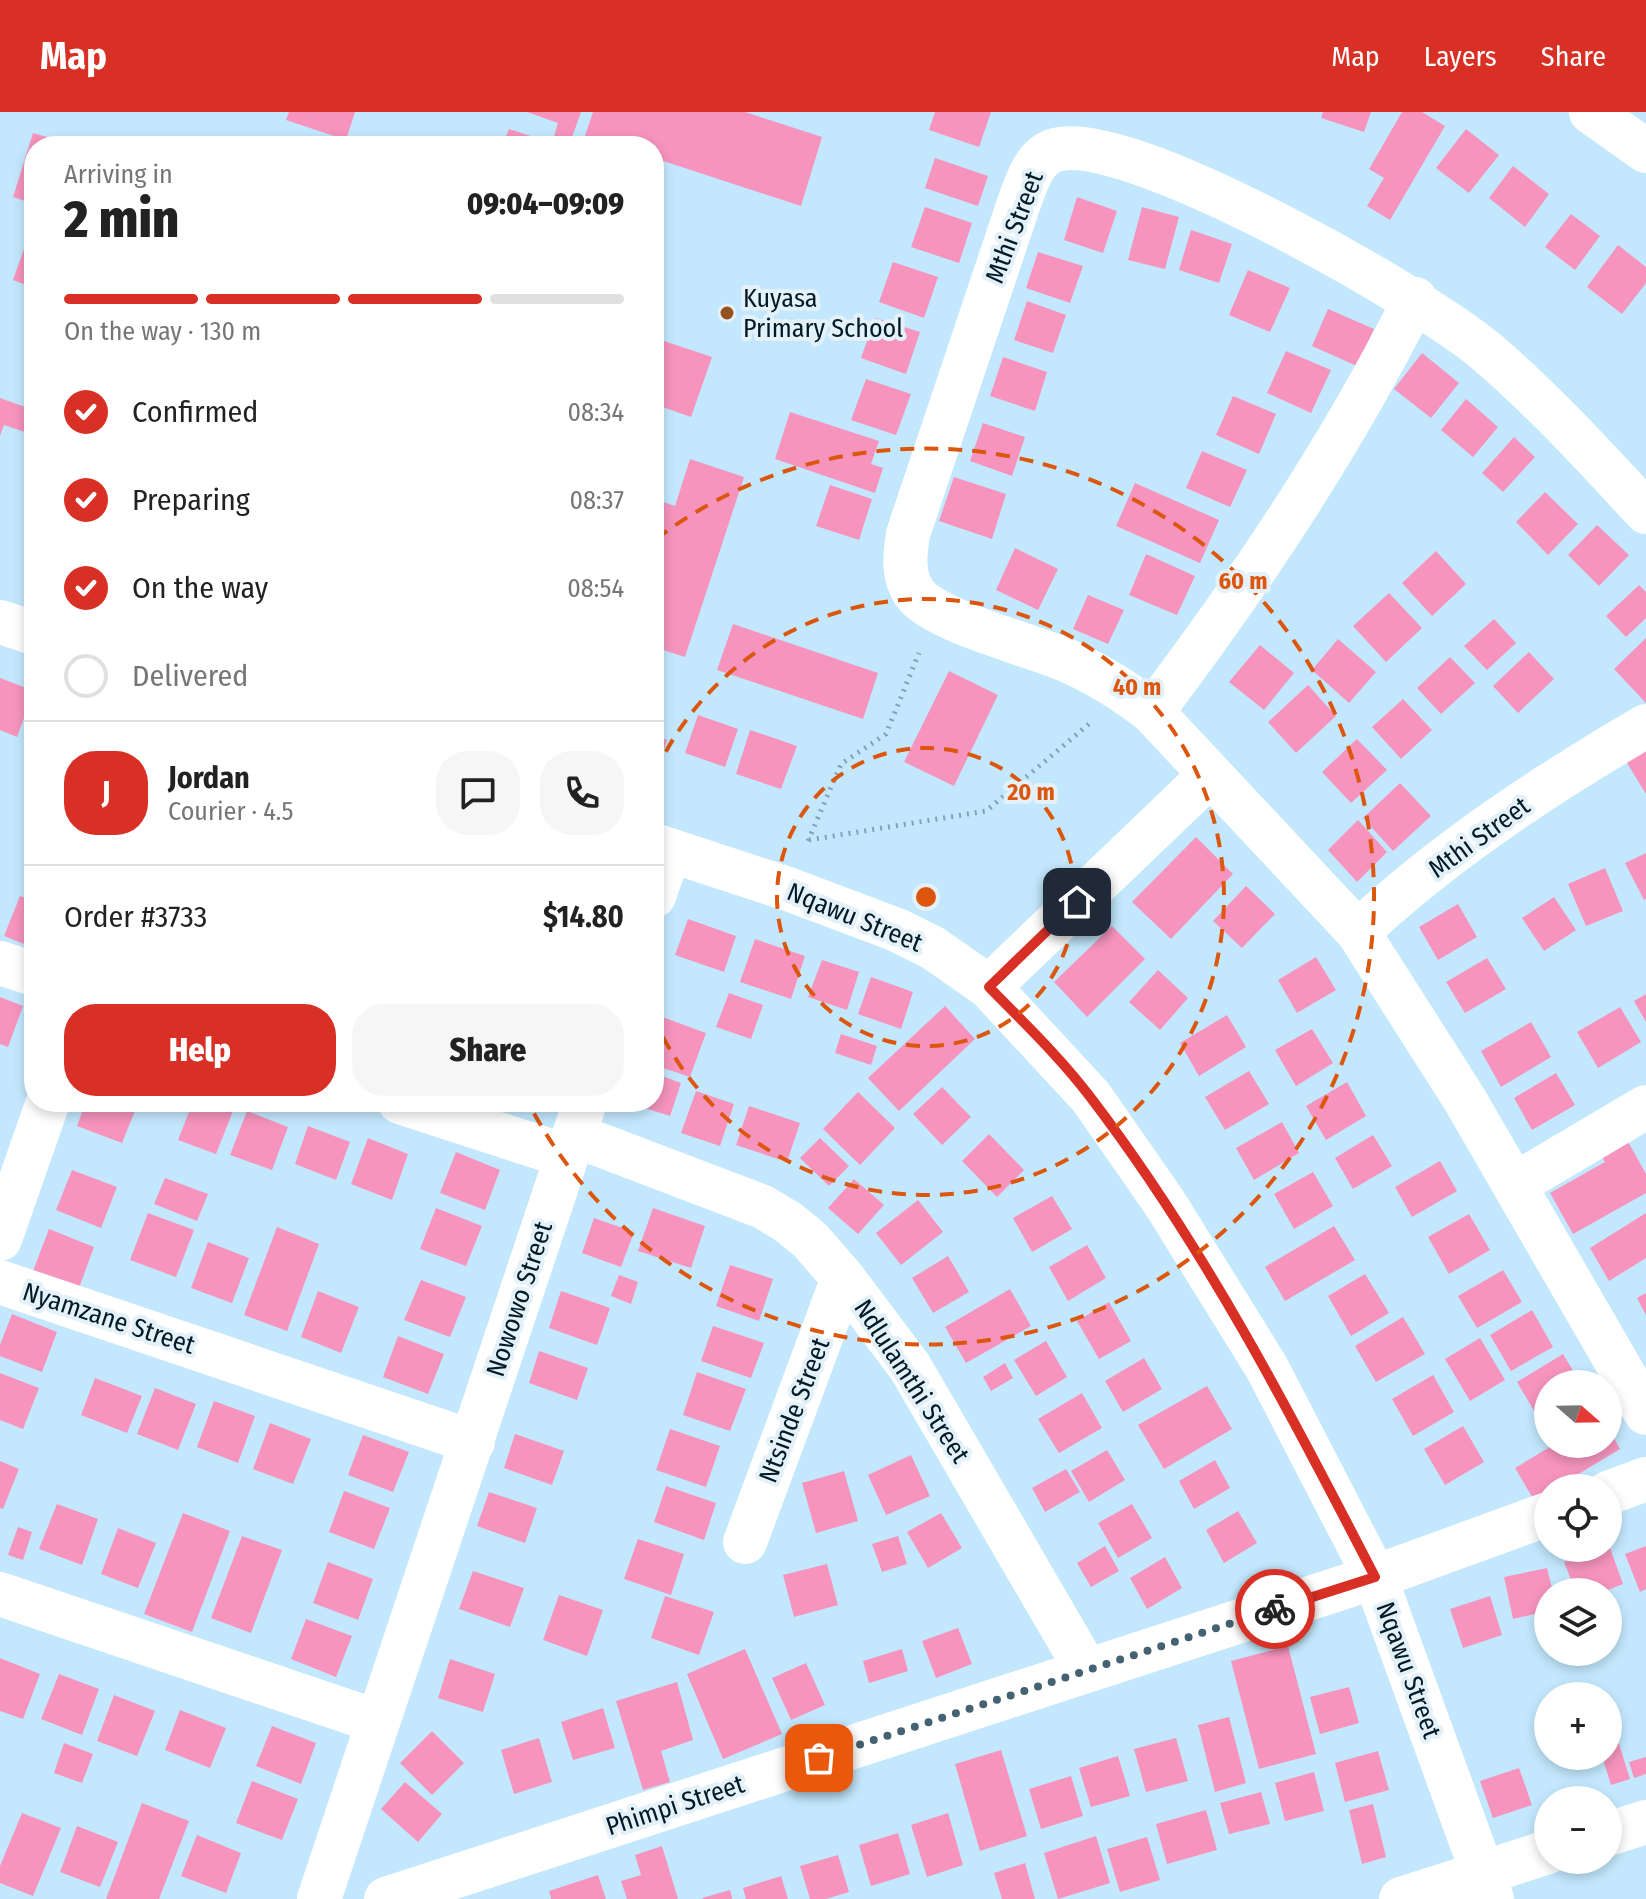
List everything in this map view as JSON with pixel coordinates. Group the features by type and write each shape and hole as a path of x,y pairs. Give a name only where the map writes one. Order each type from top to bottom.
{"street":[{"path":"1591,112 1646,151"},
{"name":"Mthi Street","path":"1646,512 1488,353 1415,299 1277,224 1160,171 1084,149 1060,149 1042,157 1019,203 908,534 906,574 915,594 934,610 1067,660 1139,702 1358,932 1403,999 1646,1413"},
{"path":"1139,702 1210,636 1324,468 1415,299"},
{"path":"0,622 24,630"},
{"name":"Mthi Street","path":"1358,932 1404,891 1503,818 1646,726"},
{"path":"989,987 1210,775"},
{"name":"Nqawu Street","path":"664,848 788,889 897,930 933,948 989,987 1091,1097 1166,1205 1267,1368 1375,1577 1487,1885"},
{"path":"0,963 24,971"},
{"path":"1514,1185 1646,1107"},
{"path":"0,1239 44,1112"},
{"path":"460,1112 575,1131"},
{"name":"Ndlulamthi Street","path":"575,1131 763,1207 810,1240 843,1278 910,1367 1087,1671"},
{"name":"Nowowo Street","path":"319,1899 575,1131"},
{"name":"Ntsinde Street","path":"745,1542 843,1278"},
{"name":"Nyamzane Street","path":"0,1282 473,1442"},
{"path":"1622,1488 1646,1479"},
{"path":"1375,1577 1534,1519"},
{"name":"Phimpi Street","path":"386,1899 1375,1577"},
{"path":"0,1594 376,1721"},
{"path":"1622,1830 1646,1822"},
{"path":"1401,1899 1487,1885 1534,1860"}],"path":[{"path":"788,889 841,764 886,734 934,610"},
{"path":"809,840 986,811 1139,702"}],"building":[{"path":"289,112 355,112 347,136 334,136 286,120"},
{"path":"527,112 581,112 573,136 554,136 558,123"},
{"path":"593,112 745,112 822,137 801,206 664,161 664,136 585,136"},
{"path":"935,112 991,112 979,147 929,130"},
{"path":"1323,112 1371,112 1364,132 1321,118"},
{"path":"1402,112 1422,112 1445,126 1390,220 1367,206 1384,178 1369,169"},
{"path":"509,129 530,136 506,136"},
{"path":"1466,129 1499,155 1469,193 1436,168"},
{"path":"935,158 988,176 978,206 925,188"},
{"path":"24,162 24,201 13,197"},
{"path":"1513,166 1549,194 1525,227 1489,198"},
{"path":"1077,197 1117,211 1103,253 1064,240"},
{"path":"925,207 972,223 959,263 911,247"},
{"path":"1142,207 1179,217 1165,269 1128,260"},
{"path":"1571,214 1600,236 1575,270 1545,247"},
{"path":"1191,230 1232,244 1219,283 1179,270"},
{"path":"1618,245 1646,267 1646,283 1622,314 1587,287"},
{"path":"24,249 24,284 13,280"},
{"path":"1038,252 1083,266 1070,303 1026,288"},
{"path":"893,262 938,277 924,318 879,302"},
{"path":"1248,270 1290,288 1270,332 1229,315"},
{"path":"1027,301 1066,315 1053,353 1014,340"},
{"path":"1328,309 1374,329 1357,366 1312,346"},
{"path":"875,318 920,332 906,374 861,358"},
{"path":"664,341 712,357 691,417 664,408"},
{"path":"1286,351 1331,370 1311,413 1267,393"},
{"path":"1422,353 1459,383 1431,418 1394,389"},
{"path":"1003,357 1047,372 1035,411 990,396"},
{"path":"866,379 911,394 896,435 851,420"},
{"path":"1233,396 1276,414 1259,454 1216,435"},
{"path":"0,398 24,406 24,432 4,425 0,436"},
{"path":"1466,399 1498,427 1473,457 1441,430"},
{"path":"790,412 879,441 871,464 883,468 875,493 775,459"},
{"path":"983,423 1025,437 1012,476 970,461"},
{"path":"1514,437 1535,457 1503,492 1482,473"},
{"path":"1202,451 1247,470 1230,507 1186,488"},
{"path":"690,459 744,477 685,657 664,650 664,502 675,506"},
{"path":"954,477 1006,494 992,539 939,521"},
{"path":"1135,483 1219,520 1200,563 1116,526"},
{"path":"830,485 872,499 859,540 816,526"},
{"path":"1545,492 1578,524 1548,555 1516,522"},
{"path":"1597,525 1629,555 1599,586 1568,555"},
{"path":"1015,548 1058,569 1038,610 996,590"},
{"path":"1436,551 1466,584 1432,616 1402,583"},
{"path":"1146,554 1195,576 1177,615 1129,595"},
{"path":"1639,585 1646,592 1646,618 1626,637 1606,616"},
{"path":"1389,593 1422,628 1386,662 1353,626"},
{"path":"1088,595 1124,610 1108,644 1073,629"},
{"path":"1494,619 1516,643 1487,670 1464,646"},
{"path":"733,624 878,673 863,719 717,670"},
{"path":"1646,638 1646,703 1614,669"},
{"path":"1338,639 1376,672 1349,703 1312,670"},
{"path":"1260,645 1294,673 1264,710 1229,682"},
{"path":"1529,652 1554,679 1518,713 1493,686"},
{"path":"1450,657 1475,683 1441,714 1417,688"},
{"path":"949,671 998,695 954,786 904,762"},
{"path":"0,678 24,687 24,718 17,737 0,730"},
{"path":"1308,685 1336,716 1296,753 1268,722"},
{"path":"1403,699 1432,730 1401,759 1372,727"},
{"path":"698,715 738,729 725,767 685,753"},
{"path":"750,730 797,746 781,789 736,774"},
{"path":"1357,739 1387,770 1351,803 1322,772"},
{"path":"1646,745 1646,794 1624,758"},
{"path":"1400,783 1431,816 1393,851 1363,818"},
{"path":"1358,820 1387,852 1357,882 1328,850"},
{"path":"1196,837 1233,874 1171,939 1132,902"},
{"path":"1646,853 1646,899 1644,900 1625,863"},
{"path":"1605,868 1623,911 1586,926 1568,884"},
{"path":"1246,886 1275,914 1242,948 1213,921"},
{"path":"20,896 24,897 24,944 4,936"},
{"path":"1554,897 1576,930 1544,951 1522,918"},
{"path":"1458,904 1477,937 1438,960 1419,927"},
{"path":"688,919 736,936 724,972 675,955"},
{"path":"1112,926 1145,959 1087,1017 1054,982"},
{"path":"755,939 805,956 791,999 740,982"},
{"path":"1316,957 1336,990 1297,1013 1278,980"},
{"path":"1487,958 1506,989 1465,1013 1446,982"},
{"path":"822,960 859,972 847,1010 808,997"},
{"path":"1158,970 1188,998 1160,1030 1129,1002"},
{"path":"871,977 913,992 901,1029 858,1014"},
{"path":"729,993 763,1005 751,1039 716,1027"},
{"path":"1646,994 1646,1022 1634,1001"},
{"path":"0,997 23,1006 8,1047 0,1044"},
{"path":"945,1006 975,1039 899,1111 868,1078"},
{"path":"1620,1007 1641,1042 1598,1068 1577,1032"},
{"path":"1227,1015 1246,1047 1199,1076 1180,1043"},
{"path":"664,1018 706,1033 690,1077 664,1068"},
{"path":"1531,1022 1551,1057 1501,1087 1481,1051"},
{"path":"1312,1029 1333,1063 1296,1086 1275,1050"},
{"path":"841,1034 877,1046 871,1065 835,1053"},
{"path":"1249,1071 1269,1104 1225,1130 1205,1097"},
{"path":"1556,1073 1575,1105 1532,1130 1514,1098"},
{"path":"664,1077 681,1083 670,1116 657,1112 664,1112"},
{"path":"1347,1082 1366,1116 1326,1140 1306,1106"},
{"path":"942,1087 971,1117 942,1145 913,1114"},
{"path":"696,1091 734,1104 720,1146 681,1133"},
{"path":"858,1092 895,1128 860,1165 823,1129"},
{"path":"749,1106 800,1123 787,1162 736,1145"},
{"path":"82,1112 134,1112 122,1143 77,1126"},
{"path":"189,1112 233,1112 216,1154 178,1140"},
{"path":"247,1112 288,1127 272,1170 230,1155"},
{"path":"1282,1122 1299,1153 1254,1180 1236,1148"},
{"path":"308,1126 350,1142 336,1180 295,1164"},
{"path":"989,1134 1024,1170 997,1197 962,1161"},
{"path":"1373,1135 1392,1166 1353,1189 1335,1158"},
{"path":"368,1138 408,1154 392,1200 351,1184"},
{"path":"820,1138 849,1166 829,1186 800,1158"},
{"path":"1627,1140 1646,1174 1646,1193 1573,1234 1550,1193 1605,1162 1600,1154"},
{"path":"456,1152 500,1170 485,1210 440,1193"},
{"path":"1440,1161 1457,1191 1412,1217 1395,1187"},
{"path":"72,1170 117,1187 101,1228 56,1210"},
{"path":"1313,1172 1333,1206 1294,1229 1274,1194"},
{"path":"165,1178 208,1194 197,1221 154,1204"},
{"path":"854,1179 884,1205 858,1234 828,1208"},
{"path":"1052,1196 1072,1229 1032,1252 1013,1218"},
{"path":"918,1200 943,1232 901,1265 876,1233"},
{"path":"436,1208 482,1226 466,1266 420,1249"},
{"path":"653,1208 705,1226 691,1268 638,1251"},
{"path":"148,1213 194,1230 176,1277 130,1260"},
{"path":"1646,1213 1646,1258 1609,1281 1590,1248"},
{"path":"1469,1214 1490,1250 1449,1274 1428,1237"},
{"path":"594,1218 634,1232 621,1267 582,1253"},
{"path":"1334,1226 1355,1260 1285,1301 1265,1267"},
{"path":"277,1227 319,1244 287,1331 244,1315"},
{"path":"49,1229 94,1247 79,1288 33,1271"},
{"path":"208,1242 249,1258 232,1303 191,1288"},
{"path":"1087,1245 1106,1278 1068,1301 1049,1267"},
{"path":"948,1256 969,1292 933,1313 912,1278"},
{"path":"730,1265 773,1279 759,1321 716,1306"},
{"path":"1503,1270 1522,1302 1477,1328 1458,1296"},
{"path":"1365,1274 1389,1313 1351,1336 1328,1296"},
{"path":"619,1275 638,1282 631,1304 611,1296"},
{"path":"421,1280 466,1297 450,1337 404,1320"},
{"path":"1010,1289 1031,1326 966,1363 945,1327"},
{"path":"318,1291 359,1307 341,1353 301,1337"},
{"path":"561,1291 610,1308 597,1345 549,1328"},
{"path":"1646,1293 1646,1315 1637,1298"},
{"path":"1109,1302 1131,1341 1099,1359 1077,1321"},
{"path":"1532,1310 1553,1347 1511,1371 1490,1335"},
{"path":"12,1314 57,1332 42,1372 0,1356 0,1345"},
{"path":"1403,1317 1425,1354 1376,1382 1355,1346"},
{"path":"713,1326 764,1343 751,1378 701,1361"},
{"path":"398,1336 444,1354 428,1394 383,1377"},
{"path":"1480,1338 1505,1380 1470,1401 1445,1359"},
{"path":"1046,1341 1067,1377 1036,1396 1014,1360"},
{"path":"539,1351 588,1368 577,1400 529,1383"},
{"path":"1563,1354 1573,1370 1537,1370"},
{"path":"1144,1358 1162,1389 1123,1412 1105,1381"},
{"path":"1005,1363 1013,1378 991,1391 983,1377"},
{"path":"697,1372 746,1389 730,1431 683,1415"},
{"path":"1534,1372 1534,1411 1517,1382"},
{"path":"0,1373 39,1388 23,1429 0,1420"},
{"path":"1433,1375 1454,1412 1413,1436 1392,1399"},
{"path":"95,1378 142,1396 127,1433 81,1415"},
{"path":"1207,1386 1232,1429 1164,1469 1138,1425"},
{"path":"155,1388 196,1404 178,1450 137,1434"},
{"path":"1082,1393 1102,1428 1059,1453 1038,1419"},
{"path":"214,1401 255,1416 238,1463 197,1447"},
{"path":"270,1423 311,1439 293,1484 253,1469"},
{"path":"1463,1426 1484,1462 1445,1485 1424,1449"},
{"path":"670,1429 720,1446 706,1487 656,1470"},
{"path":"515,1434 564,1451 552,1485 504,1468"},
{"path":"363,1435 409,1452 393,1492 348,1475"},
{"path":"1107,1450 1125,1480 1089,1502 1071,1471"},
{"path":"911,1455 930,1496 886,1515 868,1475"},
{"path":"1534,1457 1605,1458 1578,1474 1534,1474 1534,1500 1515,1468"},
{"path":"1215,1460 1230,1488 1194,1509 1179,1481"},
{"path":"0,1461 19,1469 3,1509 0,1508"},
{"path":"1066,1469 1080,1492 1045,1512 1032,1488"},
{"path":"844,1471 858,1521 816,1533 802,1483"},
{"path":"666,1486 716,1503 704,1540 654,1522"},
{"path":"344,1491 390,1508 374,1549 329,1532"},
{"path":"489,1492 537,1508 525,1543 477,1526"},
{"path":"57,1504 98,1519 82,1565 39,1549"},
{"path":"1132,1504 1152,1538 1118,1558 1098,1523"},
{"path":"1238,1511 1257,1543 1224,1563 1206,1530"},
{"path":"183,1513 230,1531 192,1632 144,1614"},
{"path":"941,1513 962,1548 928,1568 907,1532"},
{"path":"18,1527 32,1532 23,1560 8,1555"},
{"path":"118,1528 156,1543 138,1588 101,1574"},
{"path":"242,1536 282,1550 251,1633 211,1618"},
{"path":"898,1536 907,1564 882,1572 872,1544"},
{"path":"638,1539 684,1554 671,1595 624,1579"},
{"path":"1105,1546 1119,1571 1091,1587 1077,1563"},
{"path":"1646,1546 1646,1589 1640,1592 1625,1554"},
{"path":"1165,1557 1182,1588 1147,1609 1130,1578"},
{"path":"328,1562 373,1579 358,1620 313,1603"},
{"path":"1564,1562 1615,1562 1621,1578 1570,1578"},
{"path":"827,1564 838,1605 794,1617 783,1575"},
{"path":"1547,1568 1550,1578 1534,1578 1534,1614 1513,1619 1504,1577"},
{"path":"473,1571 524,1588 510,1627 459,1609"},
{"path":"559,1595 603,1610 587,1656 543,1640"},
{"path":"665,1596 714,1612 699,1655 651,1638"},
{"path":"1490,1596 1502,1635 1463,1648 1450,1609"},
{"path":"306,1619 352,1636 336,1677 291,1659"},
{"path":"958,1628 972,1664 936,1678 922,1641"},
{"path":"1288,1646 1316,1754 1259,1769 1231,1661"},
{"path":"745,1649 782,1734 723,1759 687,1674"},
{"path":"902,1649 908,1671 869,1683 863,1661"},
{"path":"0,1658 40,1674 23,1719 0,1711"},
{"path":"450,1659 495,1674 483,1712 438,1698"},
{"path":"806,1663 825,1705 791,1720 772,1678"},
{"path":"59,1674 99,1689 82,1735 41,1719"},
{"path":"677,1682 693,1740 661,1751 670,1782 643,1790 616,1701"},
{"path":"1349,1687 1359,1723 1320,1734 1310,1697"},
{"path":"114,1695 155,1711 137,1756 97,1741"},
{"path":"603,1708 615,1748 573,1760 561,1722"},
{"path":"180,1710 226,1728 210,1768 165,1750"},
{"path":"1229,1717 1246,1783 1215,1792 1198,1725"},
{"path":"272,1726 316,1743 301,1784 256,1766"},
{"path":"432,1731 464,1763 432,1795 400,1763"},
{"path":"539,1738 552,1782 514,1794 501,1750"},
{"path":"1176,1738 1188,1781 1146,1792 1134,1749"},
{"path":"64,1743 93,1754 82,1783 54,1773"},
{"path":"1001,1750 1027,1836 980,1851 955,1764"},
{"path":"1378,1751 1389,1790 1345,1802 1335,1763"},
{"path":"1622,1753 1630,1779 1611,1785 1606,1770 1622,1770"},
{"path":"1118,1756 1130,1796 1091,1807 1079,1768"},
{"path":"1646,1757 1646,1774 1634,1778 1629,1762"},
{"path":"1519,1768 1532,1805 1493,1818 1480,1781"},
{"path":"1314,1772 1324,1811 1285,1821 1275,1783"},
{"path":"1071,1776 1083,1816 1041,1829 1029,1789"},
{"path":"252,1781 298,1799 282,1840 236,1823"},
{"path":"405,1782 442,1814 418,1842 381,1809"},
{"path":"1261,1792 1270,1824 1229,1834 1220,1803"},
{"path":"142,1803 189,1821 159,1899 106,1899"},
{"path":"1373,1804 1386,1857 1362,1864 1349,1810"},
{"path":"1206,1810 1217,1850 1167,1864 1156,1824"},
{"path":"22,1813 61,1828 33,1896 0,1883 0,1866"},
{"path":"948,1813 963,1865 927,1877 911,1825"},
{"path":"77,1826 118,1842 100,1887 60,1872"},
{"path":"898,1833 910,1874 871,1886 859,1845"},
{"path":"197,1835 241,1853 226,1893 181,1876"},
{"path":"1096,1836 1110,1883 1058,1899 1044,1853"},
{"path":"1147,1837 1160,1880 1120,1892 1107,1849"},
{"path":"662,1846 678,1899 627,1899 621,1881 641,1875 635,1855"},
{"path":"838,1855 849,1892 826,1899 810,1899 800,1866"},
{"path":"1025,1863 1035,1899 1002,1899 994,1873"},
{"path":"598,1875 606,1899 551,1899 549,1891"},
{"path":"781,1876 788,1899 746,1899 743,1888"},
{"path":"730,1890 732,1899 702,1898"}],"way so far":[{"path":"819,1758 1275,1609"}],"place":[{"name":"Kuyasa Primary School","path":"727,313"}],"route":[{"path":"1077,902 989,987 1091,1097 1166,1205 1267,1368 1375,1577 1275,1609"}]}
